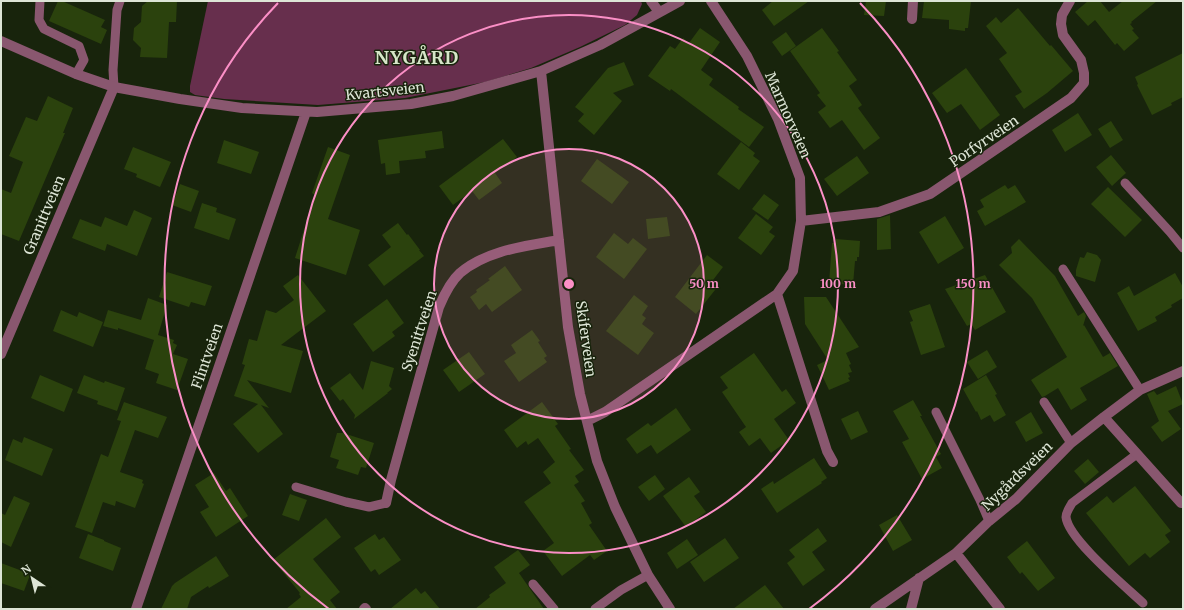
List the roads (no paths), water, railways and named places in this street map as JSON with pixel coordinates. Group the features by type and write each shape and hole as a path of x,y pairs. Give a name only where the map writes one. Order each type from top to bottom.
{"street":[{"path":"651,1 659,12"},
{"name":"Kvartsveien","path":"1,41 76,74 114,87 234,107 306,112 362,109 411,104 453,96 540,71 600,45 680,1"},
{"name":"Marmorveien","path":"587,421 605,412 777,294 793,271 801,221 800,178 778,119 747,56 711,1"},
{"path":"912,19 913,1"},
{"name":"Porfyrveien","path":"801,221 878,212 930,194 1070,98 1084,83 1084,73 1081,60 1063,35 1061,24 1062,15 1070,1"},
{"name":"Skiferveien","path":"540,71 568,327 580,394 597,461 615,507 648,575 670,609"},
{"name":"Granittveien","path":"1,354 114,87"},
{"name":"Flintveien","path":"136,609 306,112"},
{"name":"Syenittveien","path":"386,503 439,307 448,288 460,273 477,262 504,250 559,240"},
{"path":"777,294 827,451 833,462"},
{"name":"Nygårdsveien","path":"875,609 956,553 989,521 1016,499 1071,443 1104,417 1140,390 1183,371"},
{"path":"1104,417 1182,504"},
{"path":"956,553 1000,609"},
{"path":"911,609 919,578"}],"lane":[{"path":"40,1 38,20 44,29 80,46 84,60 76,74"},
{"path":"114,87 113,70 117,10 120,1"},
{"path":"1125,183 1183,248"},
{"path":"1063,269 1140,390"},
{"path":"1044,402 1071,443"},
{"path":"936,412 989,521"},
{"path":"1137,454 1072,503 1067,511 1066,517 1071,528 1083,545 1098,562 1143,603"},
{"path":"296,487 346,502 369,507 386,503"},
{"path":"595,609 621,590 648,575"},
{"path":"533,584 554,609"}],"district":[{"name":"NYGÅRD","path":"417,58"}]}
